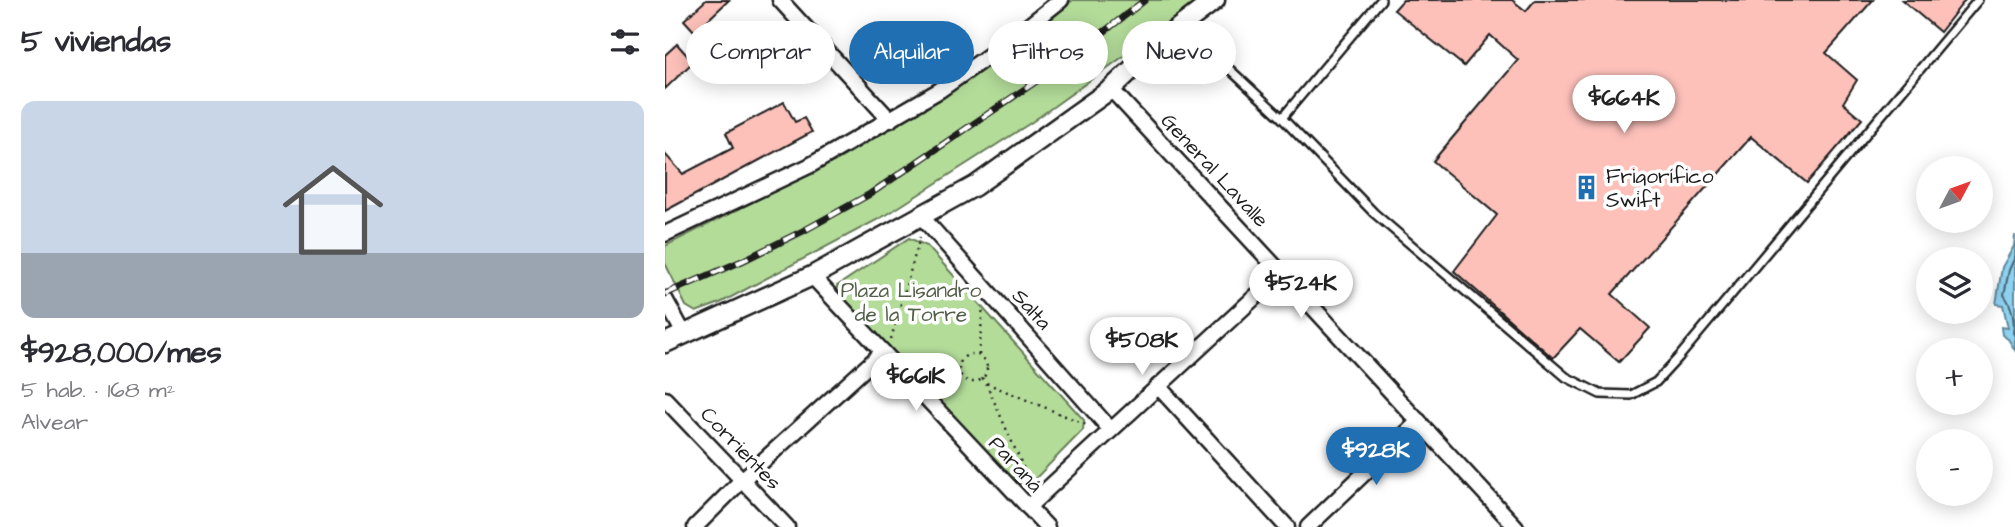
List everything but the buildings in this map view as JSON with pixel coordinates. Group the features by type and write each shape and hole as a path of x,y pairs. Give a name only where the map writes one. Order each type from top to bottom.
{"street":[{"path":"780,0 890,120"},
{"path":"1034,0 1046,12"},
{"path":"665,234 809,166 890,120 940,90 1061,0"},
{"path":"1187,21 1215,0"},
{"path":"665,343 925,221 1122,79"},
{"name":"General Lavalle","path":"1111,89 1516,527"},
{"name":"Salta","path":"925,221 1111,430"},
{"path":"1032,503 1281,273"},
{"name":"Paraná","path":"812,276 1032,503 1047,527"},
{"path":"665,299 684,334"},
{"path":"695,527 883,352"},
{"path":"1158,386 1286,527"},
{"name":"Corrientes","path":"665,399 787,527"},
{"path":"1308,527 1419,421"}],"lane":[{"path":"1282,118 1381,0"},
{"path":"1236,75 1374,212 1566,377 1600,394 1631,395 1656,382 1664,374 1978,0"}],"path":[{"path":"891,339 925,221"},
{"path":"979,355 968,355 960,361 959,372 971,382 982,379 985,374 986,364 979,355 985,289"},
{"path":"909,358 959,372"},
{"path":"982,379 1090,426 1111,430"},
{"path":"986,383 1032,503"}],"green space":[{"path":"1073,0 1199,0 1173,21 1122,21 1122,57 1108,67 1108,21 1045,21"},
{"path":"988,64 988,84 1085,84 1032,122 888,214 720,303 696,312 686,306 665,263 665,246 839,159 961,84 974,84 974,74"},
{"name":"Plaza Lisandro de la Torre","path":"909,238 927,246 1084,420 1083,430 1035,479 1024,484 1012,481 838,297 837,286"}],"water":[{"path":"2015,235 2015,350 2002,335 2001,327 2008,328 2003,305 1996,304 2002,267 2014,246"}],"railway":[{"path":"665,294 742,261 870,194 1069,59 1145,0"}],"place":[{"name":"Frigorífico Swift","path":"1586,188"}]}
